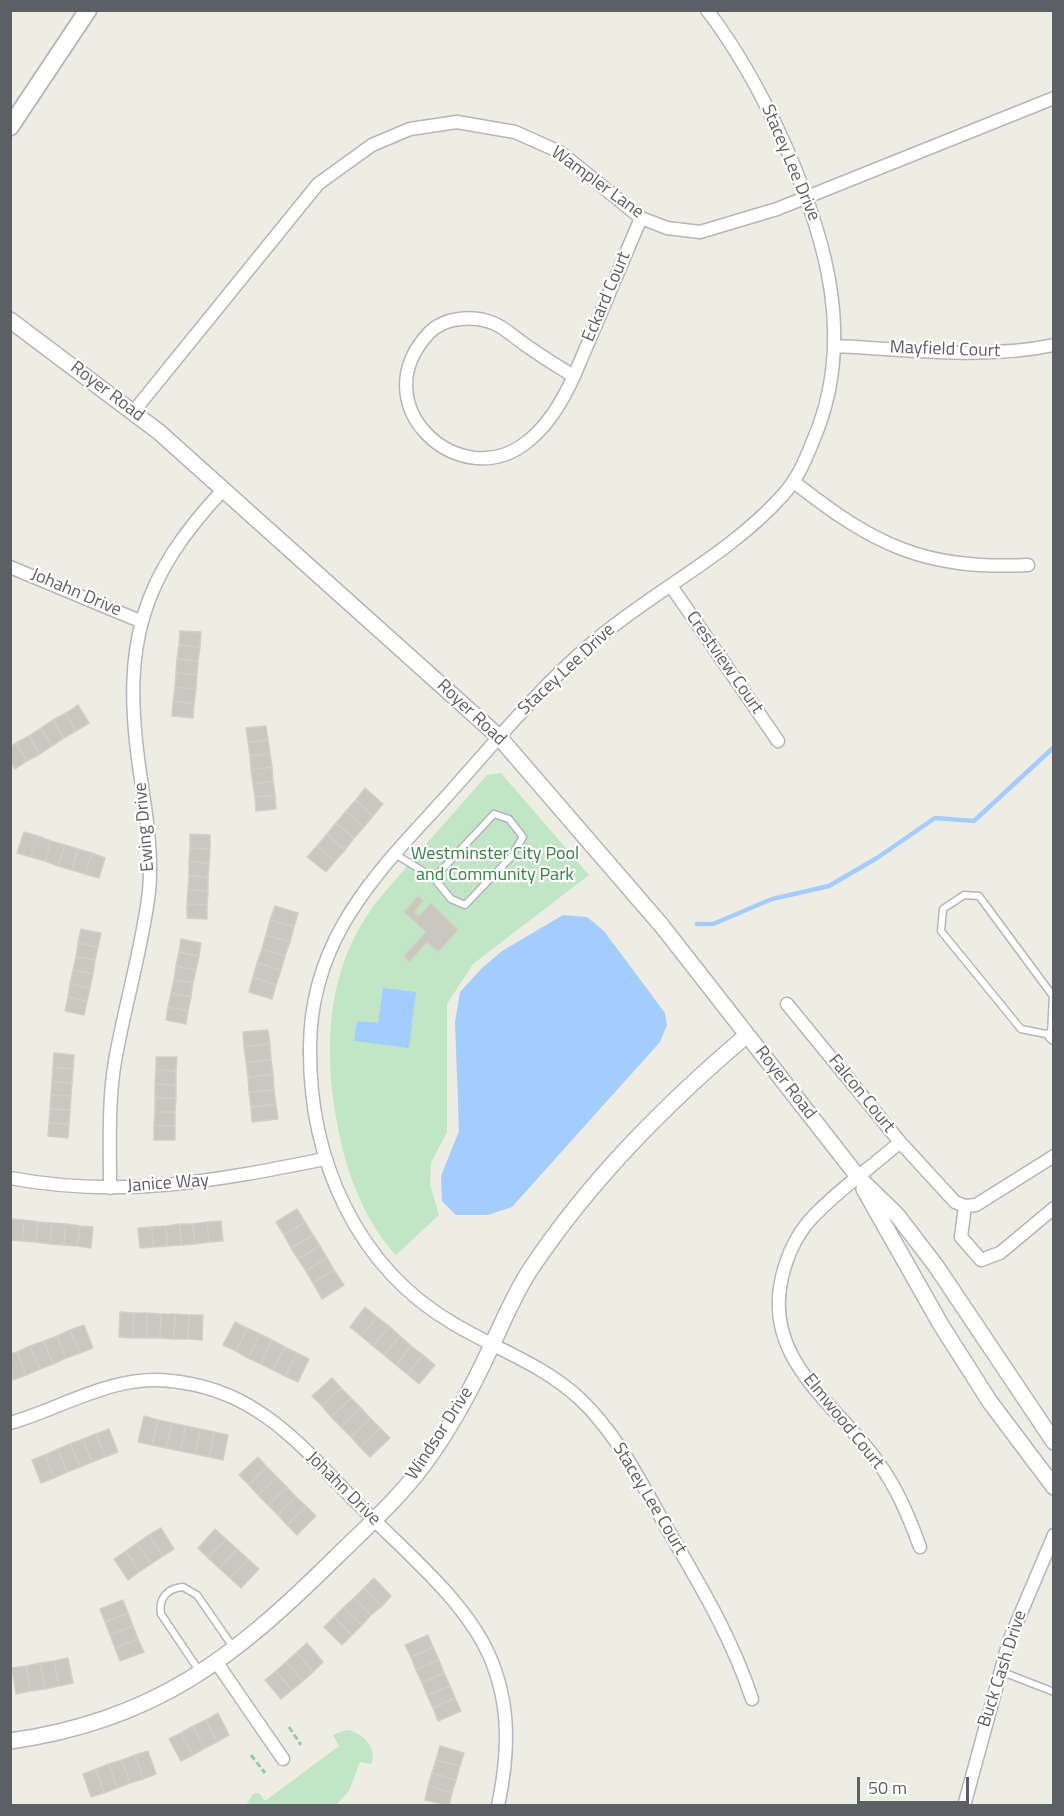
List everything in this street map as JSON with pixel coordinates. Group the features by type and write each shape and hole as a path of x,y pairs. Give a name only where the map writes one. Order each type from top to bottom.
{"main road":[{"path":"10,127 88,10"}],"street":[{"name":"Stacey Lee Drive","path":"492,1344 450,1322 419,1300 378,1259 358,1233 344,1208 325,1159 310,1066 311,1017 317,983 326,956 342,924 360,896 395,854 499,737 570,662 627,614 742,535 794,482 824,412 834,367 835,316 830,278 808,196 772,115 750,73 707,10"},
{"name":"Wampler Lane","path":"134,411 318,184 372,145 410,129 457,122 515,132 560,152 641,218 667,228 700,232 741,222 1053,98"},
{"name":"Eckard Court","path":"574,376 493,323 471,319 453,320 435,326 422,340 412,356 405,374 404,386 419,425 432,439 448,450 467,457 487,458 507,454 523,446 552,417 574,376 641,218"},
{"name":"Royer Road","path":"10,320 134,411 499,737 615,869 859,1178 897,1215 936,1266 1053,1442"},
{"name":"Mayfield Court","path":"836,346 978,352 1015,351 1053,345"},
{"path":"794,482 864,532 917,556 941,562 981,566 1028,565"},
{"name":"Ewing Drive","path":"110,1188 111,1102 115,1061 149,890 147,833 133,711 133,666 140,621 163,567 184,535 224,489"},
{"name":"Johahn Drive","path":"10,567 140,621"},
{"name":"Crestview Court","path":"670,586 778,741"},
{"name":"Falcon Court","path":"787,1004 900,1142 859,1178"},
{"name":"Windsor Drive","path":"10,1741 66,1731 119,1714 154,1699 217,1663 267,1624 374,1521 399,1495 431,1454 466,1396 509,1306 531,1269 597,1183 649,1123 747,1035"},
{"path":"900,1142 949,1197 965,1206 981,1203 1053,1156"},
{"name":"Janice Way","path":"10,1178 44,1184 110,1188 163,1187 226,1179 325,1159"},
{"name":"Royer Road","path":"859,1178 883,1227 941,1325 997,1411 1053,1487"},
{"name":"Elmwood Court","path":"859,1178 829,1202 799,1236 784,1268 778,1310 782,1332 794,1361 813,1388 877,1461 905,1508 920,1547"},
{"path":"965,1206 961,1237 981,1260 1000,1253 1053,1208"},
{"name":"Stacey Lee Court","path":"492,1344 556,1379 595,1414 618,1444 708,1598 741,1666 752,1699"},
{"name":"Johahn Drive","path":"10,1423 86,1394 137,1381 170,1381 203,1387 232,1397 276,1424 457,1607 489,1654 505,1702 507,1722 504,1780 498,1806"},
{"name":"Buck Cash Drive","path":"964,1806 1009,1641 1053,1535"},
{"path":"217,1663 283,1759"}],"lane":[{"path":"395,854 434,878 451,899 465,904 511,857 523,837 509,819 494,814 434,878"},
{"path":"964,895 979,896 1053,996 1052,1037 1021,1029 941,931 943,909 964,895"},
{"path":"201,1673 161,1614 161,1602 170,1591 183,1587 197,1595 235,1650"},
{"path":"1000,1671 1053,1692"}],"path":[{"path":"289,1727 301,1745"},
{"path":"251,1755 265,1773"}],"green space":[{"name":"Westminster City Pool and Community Park","path":"501,773 589,875 473,964 447,1004 447,1132 431,1163 430,1184 439,1215 396,1255 375,1228 358,1196 338,1128 330,1047 335,993 352,941 376,903 487,775"},
{"path":"346,1730 357,1733 367,1741 371,1746 373,1758 371,1764 360,1762 349,1791 336,1805 246,1805 254,1793 259,1793 265,1801 339,1746 333,1735"}],"water":[{"path":"563,915 587,917 604,931 665,1013 667,1025 660,1042 512,1207 488,1215 456,1215 442,1201 441,1176 459,1131 455,1022 460,992 482,968 502,951"},
{"path":"383,988 416,992 409,1048 354,1041 357,1021 378,1023"}],"building":[{"path":"180,631 201,632 200,647 179,645"},
{"path":"179,645 200,647 198,661 177,659"},
{"path":"177,659 198,661 197,675 176,673"},
{"path":"176,673 197,675 196,689 175,687"},
{"path":"175,687 196,689 194,703 173,702"},
{"path":"173,702 194,703 193,718 172,716"},
{"path":"78,705 89,723 76,731 66,713"},
{"path":"66,713 76,731 64,738 53,720"},
{"path":"53,720 64,738 52,746 41,728"},
{"path":"266,726 268,740 248,742 246,728"},
{"path":"41,728 52,746 40,754 29,736"},
{"path":"29,736 40,754 27,761 16,743"},
{"path":"268,740 270,753 250,756 248,742"},
{"path":"16,743 27,761 15,769 10,761 10,747"},
{"path":"270,753 272,767 251,770 250,756"},
{"path":"272,767 273,781 253,784 251,770"},
{"path":"273,781 275,795 255,797 253,784"},
{"path":"365,788 383,804 373,816 356,800"},
{"path":"275,795 276,809 256,811 255,797"},
{"path":"356,800 373,816 364,827 346,811"},
{"path":"346,811 364,827 354,838 336,823"},
{"path":"336,823 354,838 345,850 327,834"},
{"path":"24,832 38,836 31,857 17,853"},
{"path":"190,834 210,835 210,849 190,848"},
{"path":"327,834 345,850 335,861 317,846"},
{"path":"38,836 51,841 45,861 31,857"},
{"path":"51,841 65,845 58,866 45,861"},
{"path":"65,845 78,849 72,870 58,866"},
{"path":"317,846 335,861 326,872 307,857"},
{"path":"190,848 210,849 209,863 189,862"},
{"path":"78,849 92,853 85,874 72,870"},
{"path":"92,853 105,858 99,878 85,874"},
{"path":"189,862 209,863 208,877 189,876"},
{"path":"189,876 208,877 208,891 188,890"},
{"path":"188,890 208,891 207,905 187,904"},
{"path":"418,896 423,901 414,912 419,916 431,903 458,930 438,952 427,942 409,962 404,956 426,932 404,912"},
{"path":"187,904 207,905 207,919 187,918"},
{"path":"275,906 298,913 294,927 270,920"},
{"path":"270,920 294,927 290,942 266,935"},
{"path":"81,929 101,933 98,947 78,943"},
{"path":"266,935 290,942 285,956 262,949"},
{"path":"181,939 201,943 199,956 179,952"},
{"path":"78,943 98,947 95,960 76,957"},
{"path":"262,949 285,956 281,970 257,963"},
{"path":"179,952 199,956 196,970 176,966"},
{"path":"76,957 95,960 93,974 73,970"},
{"path":"257,963 281,970 276,985 253,977"},
{"path":"176,966 196,970 193,983 174,980"},
{"path":"73,970 93,974 90,988 70,984"},
{"path":"253,977 276,985 272,999 249,992"},
{"path":"174,980 193,983 191,997 171,993"},
{"path":"70,984 90,988 87,1001 68,997"},
{"path":"171,993 191,997 188,1011 168,1007"},
{"path":"68,997 87,1001 84,1015 65,1011"},
{"path":"168,1007 188,1011 186,1024 166,1020"},
{"path":"268,1030 270,1044 244,1047 243,1032"},
{"path":"270,1044 271,1060 246,1062 244,1047"},
{"path":"54,1053 74,1055 73,1069 53,1067"},
{"path":"156,1057 177,1057 176,1071 156,1070"},
{"path":"271,1060 273,1074 248,1077 246,1062"},
{"path":"53,1067 73,1069 72,1083 52,1081"},
{"path":"156,1070 176,1071 176,1085 155,1084"},
{"path":"273,1074 274,1090 249,1092 248,1077"},
{"path":"52,1081 72,1083 71,1096 51,1095"},
{"path":"155,1084 176,1085 176,1098 155,1098"},
{"path":"274,1090 276,1104 251,1107 249,1092"},
{"path":"51,1095 71,1096 70,1110 50,1109"},
{"path":"155,1098 176,1098 175,1112 155,1112"},
{"path":"276,1104 278,1119 252,1122 251,1107"},
{"path":"50,1109 70,1110 69,1124 49,1123"},
{"path":"155,1112 175,1112 175,1126 154,1126"},
{"path":"49,1123 69,1124 68,1138 48,1136"},
{"path":"154,1126 175,1126 175,1140 154,1140"},
{"path":"297,1209 305,1222 284,1235 276,1222"},
{"path":"11,1219 24,1220 22,1241 10,1240"},
{"path":"24,1220 38,1222 36,1242 22,1241"},
{"path":"221,1221 223,1241 209,1242 207,1222"},
{"path":"38,1222 52,1223 50,1244 36,1242"},
{"path":"207,1222 209,1242 195,1244 193,1224"},
{"path":"305,1222 313,1235 291,1248 284,1235"},
{"path":"52,1223 66,1224 64,1245 50,1244"},
{"path":"66,1224 80,1226 77,1246 64,1245"},
{"path":"180,1224 181,1245 167,1246 166,1226"},
{"path":"180,1224 193,1224 195,1244 181,1245"},
{"path":"80,1226 93,1227 91,1248 77,1246"},
{"path":"166,1226 167,1246 153,1247 152,1227"},
{"path":"152,1227 153,1247 140,1248 138,1228"},
{"path":"313,1235 320,1246 298,1259 291,1248"},
{"path":"320,1246 327,1258 306,1271 298,1259"},
{"path":"327,1258 334,1270 313,1283 306,1271"},
{"path":"334,1270 344,1285 322,1299 313,1283"},
{"path":"365,1307 377,1317 361,1336 350,1327"},
{"path":"120,1312 134,1313 133,1338 119,1337"},
{"path":"134,1313 147,1313 147,1338 133,1338"},
{"path":"147,1313 161,1314 160,1338 147,1338"},
{"path":"161,1314 175,1314 174,1339 160,1338"},
{"path":"175,1314 189,1315 188,1339 174,1339"},
{"path":"189,1315 203,1315 202,1340 188,1339"},
{"path":"377,1317 389,1326 373,1346 361,1336"},
{"path":"235,1322 247,1328 236,1351 223,1345"},
{"path":"84,1325 93,1348 80,1353 70,1330"},
{"path":"389,1326 400,1336 384,1355 373,1346"},
{"path":"247,1328 260,1334 248,1358 236,1351"},
{"path":"70,1330 80,1353 66,1358 57,1336"},
{"path":"260,1334 272,1340 261,1364 248,1358"},
{"path":"57,1336 66,1358 53,1364 44,1341"},
{"path":"400,1336 411,1346 396,1365 384,1355"},
{"path":"272,1340 285,1347 273,1370 261,1364"},
{"path":"44,1341 53,1364 40,1369 30,1346"},
{"path":"30,1346 40,1369 26,1375 17,1352"},
{"path":"411,1346 423,1355 407,1374 396,1365"},
{"path":"285,1347 297,1353 285,1376 273,1370"},
{"path":"17,1352 26,1375 13,1380 10,1354"},
{"path":"297,1353 309,1359 298,1382 285,1376"},
{"path":"423,1355 435,1365 419,1384 407,1374"},
{"path":"332,1378 341,1388 322,1406 312,1396"},
{"path":"341,1388 351,1398 331,1417 322,1406"},
{"path":"351,1398 361,1408 341,1427 331,1417"},
{"path":"361,1408 370,1418 351,1437 341,1427"},
{"path":"144,1416 158,1420 152,1445 138,1442"},
{"path":"370,1418 380,1428 360,1447 351,1437"},
{"path":"158,1420 172,1423 166,1448 152,1445"},
{"path":"172,1423 186,1426 180,1451 166,1448"},
{"path":"186,1426 200,1429 195,1454 180,1451"},
{"path":"380,1428 390,1438 370,1457 360,1447"},
{"path":"109,1429 118,1452 105,1457 96,1434"},
{"path":"200,1429 214,1432 209,1457 195,1454"},
{"path":"214,1432 228,1435 223,1460 209,1457"},
{"path":"96,1434 105,1457 92,1462 83,1439"},
{"path":"83,1439 92,1462 80,1467 70,1444"},
{"path":"70,1444 80,1467 67,1472 58,1449"},
{"path":"58,1449 67,1472 54,1478 45,1455"},
{"path":"45,1455 54,1478 41,1483 32,1460"},
{"path":"258,1457 267,1467 249,1485 239,1475"},
{"path":"267,1467 277,1477 258,1495 249,1485"},
{"path":"277,1477 287,1487 268,1505 258,1495"},
{"path":"287,1487 296,1497 278,1515 268,1505"},
{"path":"296,1497 306,1506 287,1525 278,1515"},
{"path":"306,1506 316,1516 297,1535 287,1525"},
{"path":"161,1528 174,1549 163,1556 149,1535"},
{"path":"215,1529 226,1539 208,1558 198,1548"},
{"path":"149,1535 163,1556 151,1564 137,1543"},
{"path":"226,1539 237,1549 219,1568 208,1558"},
{"path":"137,1543 151,1564 139,1572 126,1551"},
{"path":"237,1549 248,1559 230,1578 219,1568"},
{"path":"126,1551 139,1572 128,1580 114,1559"},
{"path":"248,1559 259,1569 241,1588 230,1578"},
{"path":"374,1578 391,1596 382,1606 364,1588"},
{"path":"364,1588 382,1606 371,1615 354,1598"},
{"path":"354,1598 371,1615 362,1625 344,1607"},
{"path":"123,1600 128,1613 105,1622 100,1609"},
{"path":"344,1607 362,1625 352,1635 334,1617"},
{"path":"128,1613 133,1626 110,1635 105,1622"},
{"path":"334,1617 352,1635 342,1645 324,1627"},
{"path":"133,1626 138,1639 115,1648 110,1635"},
{"path":"428,1635 433,1647 411,1657 405,1645"},
{"path":"138,1639 144,1652 120,1661 115,1648"},
{"path":"307,1643 323,1662 313,1672 297,1652"},
{"path":"433,1647 439,1660 416,1670 411,1657"},
{"path":"297,1652 313,1672 303,1681 286,1662"},
{"path":"68,1658 73,1683 59,1686 54,1661"},
{"path":"439,1660 444,1673 422,1683 416,1670"},
{"path":"54,1661 59,1686 45,1689 40,1663"},
{"path":"286,1662 303,1681 292,1690 276,1671"},
{"path":"40,1663 45,1689 30,1691 26,1666"},
{"path":"26,1666 30,1691 16,1694 12,1668"},
{"path":"276,1671 292,1690 281,1699 265,1680"},
{"path":"444,1673 450,1686 427,1695 422,1683"},
{"path":"450,1686 455,1698 433,1708 427,1695"},
{"path":"455,1698 461,1711 438,1721 433,1708"},
{"path":"218,1713 229,1735 217,1742 206,1720"},
{"path":"206,1720 217,1742 205,1748 193,1726"},
{"path":"193,1726 205,1748 193,1755 181,1733"},
{"path":"181,1733 193,1755 181,1761 169,1739"},
{"path":"440,1746 464,1753 460,1766 436,1760"},
{"path":"148,1751 156,1774 143,1779 135,1755"},
{"path":"135,1755 143,1779 130,1783 122,1760"},
{"path":"122,1760 130,1783 117,1788 109,1764"},
{"path":"436,1760 460,1766 456,1780 432,1773"},
{"path":"109,1764 117,1788 104,1793 96,1769"},
{"path":"96,1769 104,1793 91,1797 83,1774"},
{"path":"432,1773 456,1780 452,1793 428,1786"},
{"path":"428,1786 452,1793 449,1806 425,1800"}],"waterway":[{"path":"697,924 713,924 772,899 829,886 877,858 935,818 974,821 1054,747"}]}
